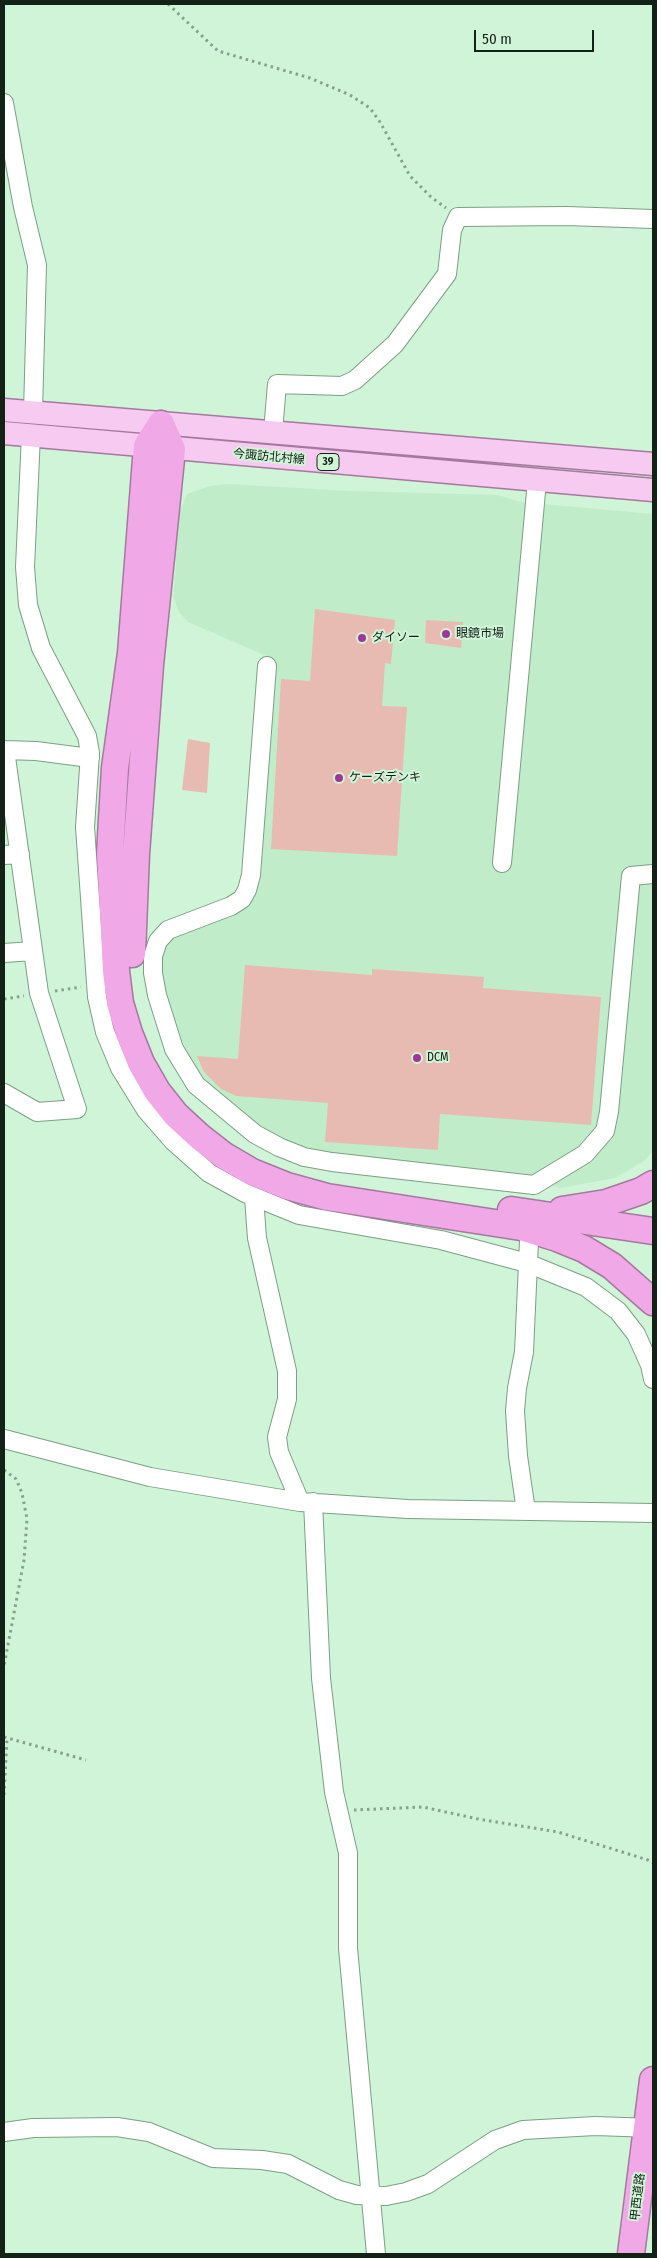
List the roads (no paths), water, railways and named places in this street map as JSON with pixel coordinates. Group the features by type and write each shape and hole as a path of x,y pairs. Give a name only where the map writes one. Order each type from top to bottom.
{"highway":[{"path":"161,424 150,665 131,936 136,999 144,1027 172,1082 190,1104 232,1143 259,1159 291,1172 331,1182 653,1232"},
{"path":"528,1213 572,1209 606,1203 641,1191 653,1184"},
{"path":"528,1213 653,1248"},
{"path":"528,1213 557,1238 584,1249 612,1266 653,1302"},
{"name":"甲西道路","path":"631,2254 650,2128 653,2080"},
{"path":"646,2254 653,2194"}],"main road":[{"name":"今諏訪北村線","path":"4,410 653,464"},
{"name":"今諏訪北村線","path":"4,433 653,490"}],"street":[{"path":"4,112 37,265 34,412"},
{"path":"273,432 277,384 342,386 355,380 395,344 447,274 452,230 458,217 567,216 653,219"},
{"path":"31,435 25,568 28,605 41,648 87,736 90,758 85,827 97,997 105,1032 120,1068 146,1110 173,1141 209,1173 254,1197 299,1215 441,1240 527,1263 586,1288 618,1311 636,1334 650,1365 653,1379"},
{"path":"502,863 536,481"},
{"path":"267,666 251,875 247,890 242,899 231,906 168,930 158,942 153,956 153,973 157,995 174,1049 196,1085 254,1134 279,1147 304,1157 332,1162 528,1213"},
{"path":"4,1093 37,1112 76,1109 39,993 33,951 12,855 5,750 36,751 90,758"},
{"path":"526,1511 518,1456 515,1411 524,1352 528,1213 585,1154 604,1131 609,1112 631,876 653,874"},
{"path":"4,953 33,951"},
{"path":"254,1197 257,1238 287,1371 287,1399 277,1437 279,1452 306,1502 321,1678 334,1792 348,1853 348,1948 376,2254"},
{"path":"4,1439 150,1477 306,1502 408,1509 653,1513"},
{"path":"4,2132 33,2128 117,2127 149,2132 213,2158 262,2160 288,2164 339,2190 357,2195 371,2195 406,2192 428,2184 495,2140 523,2130 595,2126 650,2128"}],"place":[{"name":"眼鏡市場","path":"446,634"},
{"name":"ダイソー","path":"362,638"},
{"name":"ケーズデンキ","path":"339,778"},
{"name":"DCM","path":"417,1058"}]}
